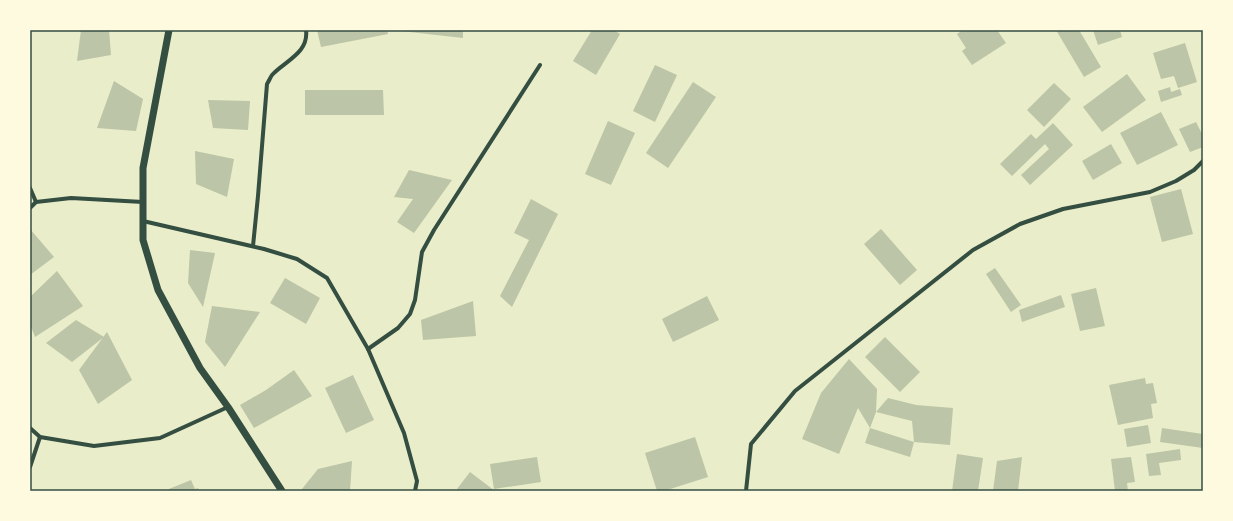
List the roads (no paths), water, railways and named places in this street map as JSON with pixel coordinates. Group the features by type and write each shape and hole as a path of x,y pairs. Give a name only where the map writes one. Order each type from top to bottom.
{"street":[{"path":"169,30 143,168 144,240 158,290 200,368 228,407 282,491"},
{"path":"253,246 267,84 273,75 295,57 302,48 306,36 306,30"},
{"path":"368,350 398,328 410,314 415,300 422,252 434,230 540,65"},
{"path":"746,491 752,444 795,391 973,250 1020,224 1064,209 1150,192 1176,182 1194,170 1203,161"},
{"path":"30,188 36,202"},
{"path":"30,208 36,202 71,198 143,202"},
{"path":"143,221 253,246 297,259 327,278 368,350 404,433 417,481 415,491"},
{"path":"30,428 40,437 94,446 160,438 228,407"},
{"path":"30,467 40,437"}]}
